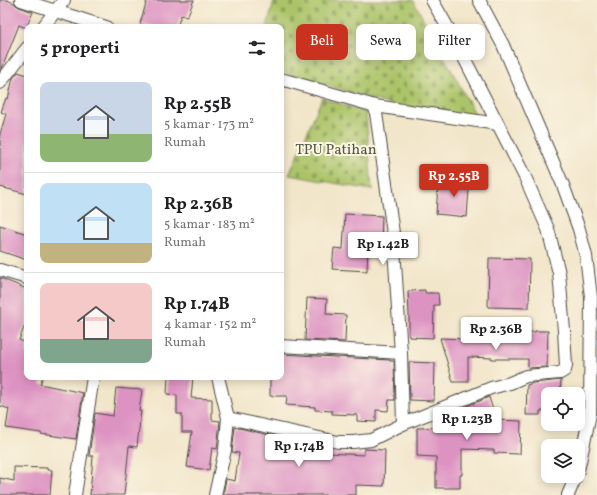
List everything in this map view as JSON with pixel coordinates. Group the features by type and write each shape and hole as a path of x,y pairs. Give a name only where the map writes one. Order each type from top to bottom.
{"street":[{"path":"21,0 96,24"},
{"path":"45,24 64,0"},
{"path":"228,418 338,442 370,440 403,424 491,388 510,384 526,376 560,373 565,370 564,331 559,273 548,229 525,177 456,42 432,0"},
{"path":"479,0 503,45 563,184 579,229 586,256 591,296 590,414 585,439"},
{"path":"0,83 24,52"},
{"path":"284,80 374,106 498,124"},
{"path":"374,106 393,233 402,353 403,424"},
{"path":"0,270 24,277"},
{"path":"284,346 402,353"},
{"path":"75,495 93,380"},
{"path":"215,495 225,450 228,418 219,380"},
{"path":"568,495 573,483"}],"green space":[{"name":"TPU Patihan","path":"274,0 413,0 426,24 424,24 424,60 446,60 477,117 401,108 284,72 284,24 268,24"},
{"name":"TPU Patihan","path":"322,98 366,112 372,190 289,175"}],"building":[{"path":"0,0 7,0 19,7 33,12 28,24 24,24 24,27 19,25 0,71"},
{"path":"147,0 194,0 187,17 181,15 178,24 140,24"},
{"path":"18,72 24,74 24,193 0,187 0,134 6,114 1,112 6,98 8,99 13,78"},
{"path":"455,174 470,175 467,217 436,214 438,186 454,187"},
{"path":"345,214 382,216 381,246 368,246 367,271 332,269 334,248 343,249"},
{"path":"0,225 24,233 24,259 0,251"},
{"path":"489,258 530,259 529,308 488,307"},
{"path":"0,278 24,288 24,328 19,340 24,342 24,380 42,380 40,384 83,393 76,439 6,428 9,409 0,406"},
{"path":"425,290 425,293 438,293 439,305 434,305 433,338 409,337 408,291"},
{"path":"307,298 327,299 326,314 346,315 345,342 305,340"},
{"path":"548,331 547,367 528,368 528,359 468,357 468,382 453,382 440,338 492,340 492,332"},
{"path":"284,354 394,361 395,400 389,400 388,411 376,410 376,422 357,421 357,415 332,414 332,411 315,410 315,407 286,405 287,396 270,396 270,380 284,380"},
{"path":"409,362 435,363 434,401 410,400"},
{"path":"168,380 193,380 191,398 212,399 212,420 220,421 217,449 212,448 209,470 187,467 192,432 182,432 182,414 177,414 177,395 167,394"},
{"path":"561,380 560,387 541,387 540,415 526,415 527,385"},
{"path":"116,388 142,390 137,447 129,446 124,495 90,495 93,456 89,456 95,413 113,416"},
{"path":"489,397 496,420 521,421 520,454 494,453 494,450 462,449 462,475 460,475 460,488 436,488 436,457 417,456 417,428 465,427 460,409"},
{"path":"235,427 278,438 309,443 309,447 329,449 328,453 364,455 364,449 385,450 384,486 356,485 356,495 223,495 226,479 235,481 239,453 232,452"},
{"path":"14,467 47,468 47,470 52,470 50,495 0,495 0,478 14,481"}]}
